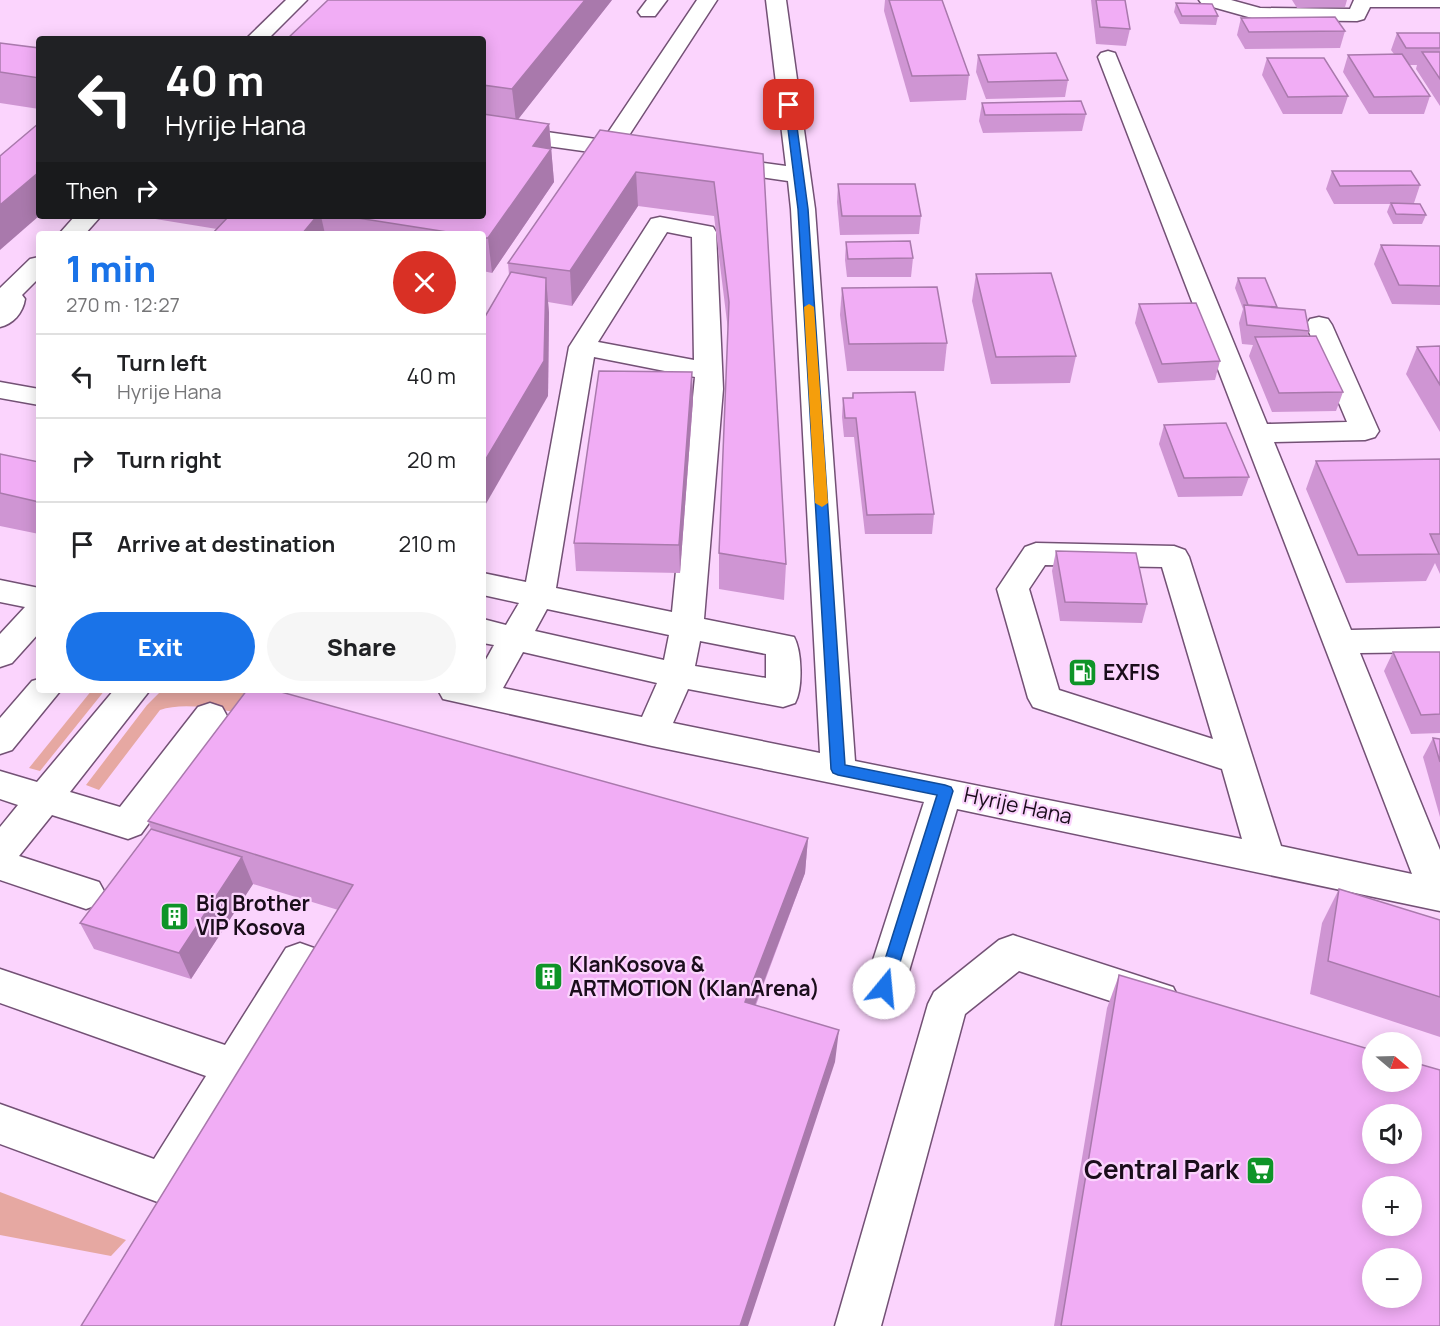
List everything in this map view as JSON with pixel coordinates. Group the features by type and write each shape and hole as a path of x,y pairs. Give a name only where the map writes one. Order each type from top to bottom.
{"street":[{"path":"259,36 297,0"},
{"path":"609,148 707,0"},
{"path":"776,0 804,220 838,769"},
{"path":"1209,0 1259,14 1357,15 1362,1 1440,1"},
{"path":"1108,57 1439,894"},
{"path":"486,130 657,155"},
{"path":"692,160 798,175"},
{"path":"74,231 86,219"},
{"path":"486,673 515,638 539,595 582,347 660,224 704,231 708,389 687,627 677,675 652,733"},
{"path":"0,319 10,307 12,299 8,294 36,267"},
{"path":"1257,433 1365,431 1319,325"},
{"path":"582,347 708,371"},
{"path":"0,390 36,397"},
{"path":"1235,760 1045,698 1013,589 1036,554 1174,557 1266,857"},
{"path":"486,585 782,645 783,694 677,675 486,632"},
{"path":"0,591 36,598"},
{"path":"0,655 36,616"},
{"path":"1339,642 1440,640"},
{"path":"0,741 41,693"},
{"path":"0,853 131,693"},
{"name":"Hyrije Hana","path":"469,693 652,733 838,769 1439,894"},
{"path":"0,785 128,824 210,716"},
{"path":"884,988 945,791"},
{"path":"0,865 86,892"},
{"path":"858,1326 948,1004 1013,952 1193,1009"},
{"path":"0,1124 164,1183 300,960"},
{"path":"0,986 234,1067"}],"shaded area":[{"path":"90,693 103,693 40,771 29,768"},
{"path":"159,693 279,693 263,719 226,710 197,707 171,707 160,710 99,790 86,785 147,705"},
{"path":"0,1192 126,1240 111,1256 0,1235"}],"building":[{"path":"328,0 585,0 512,89 486,85 486,36 290,36"},
{"path":"889,0 942,0 969,75 912,76"},
{"path":"1096,0 1125,0 1130,29 1100,27"},
{"path":"1176,3 1212,4 1218,16 1182,16"},
{"path":"1335,17 1345,31 1249,32 1241,18"},
{"path":"1397,33 1440,33 1440,48 1406,48"},
{"path":"0,43 36,48 36,78 0,72"},
{"path":"1422,52 1440,52 1440,79"},
{"path":"1056,53 1068,80 988,82 978,55"},
{"path":"1402,54 1430,96 1374,97 1348,55"},
{"path":"1267,58 1324,58 1348,96 1288,97"},
{"path":"1081,101 1086,114 985,115 982,103"},
{"path":"486,114 549,124 533,146 551,149 488,238 486,238 486,231 441,231 364,219 486,219"},
{"path":"36,126 36,175 0,205 0,156"},
{"path":"600,130 763,154 786,564 719,553 729,302 714,182 636,172 570,271 508,263"},
{"path":"1332,171 1411,171 1420,185 1340,186"},
{"path":"838,184 915,184 921,216 842,216"},
{"path":"1391,203 1420,204 1426,215 1396,214"},
{"path":"226,219 314,219 304,231 215,231"},
{"path":"910,241 913,258 848,259 846,242"},
{"path":"1381,245 1440,246 1440,286 1399,285"},
{"path":"511,272 546,278 544,361 486,459 486,315"},
{"path":"1051,273 1076,356 996,357 976,274"},
{"path":"1238,278 1265,278 1277,307 1248,305"},
{"path":"937,287 947,343 849,344 842,288"},
{"path":"1196,303 1220,361 1162,364 1139,304"},
{"path":"1244,305 1305,310 1309,331 1247,325"},
{"path":"1316,336 1343,392 1279,393 1255,337"},
{"path":"1440,346 1440,385 1417,347"},
{"path":"599,371 692,372 679,545 574,543"},
{"path":"915,392 934,514 867,515 856,418 845,418 843,398 853,398 853,393"},
{"path":"1226,423 1249,477 1184,478 1164,425"},
{"path":"0,454 36,461 36,501 0,493"},
{"path":"1440,459 1440,534 1430,534 1439,554 1358,555 1316,461"},
{"path":"1056,551 1136,553 1147,604 1065,602"},
{"path":"1393,652 1440,652 1440,714 1421,715"},
{"name":"KlanKosova & ARTMOTION (KlanArena)","path":"245,693 285,693 808,838 745,1002 839,1030 740,1326 81,1326 353,885 148,821"},
{"path":"1433,738 1440,739 1440,762"},
{"path":"151,829 242,857 179,953 80,923"},
{"path":"1339,889 1440,920 1440,997 1328,961"},
{"name":"Central Park","path":"1119,975 1362,1047 1362,1092 1422,1092 1422,1065 1440,1070 1440,1326 1061,1326"}],"slow traffic":[{"path":"809,307 822,503"}],"place":[{"name":"EXFIS","path":"1082,673"},
{"name":"Big Brother VIP Kosova","path":"175,916"},
{"name":"KlanKosova & ARTMOTION (KlanArena)","path":"548,977"},
{"name":"Central Park","path":"1260,1170"}],"route":[{"path":"789,105 803,209 838,769 945,791 884,988"}]}
